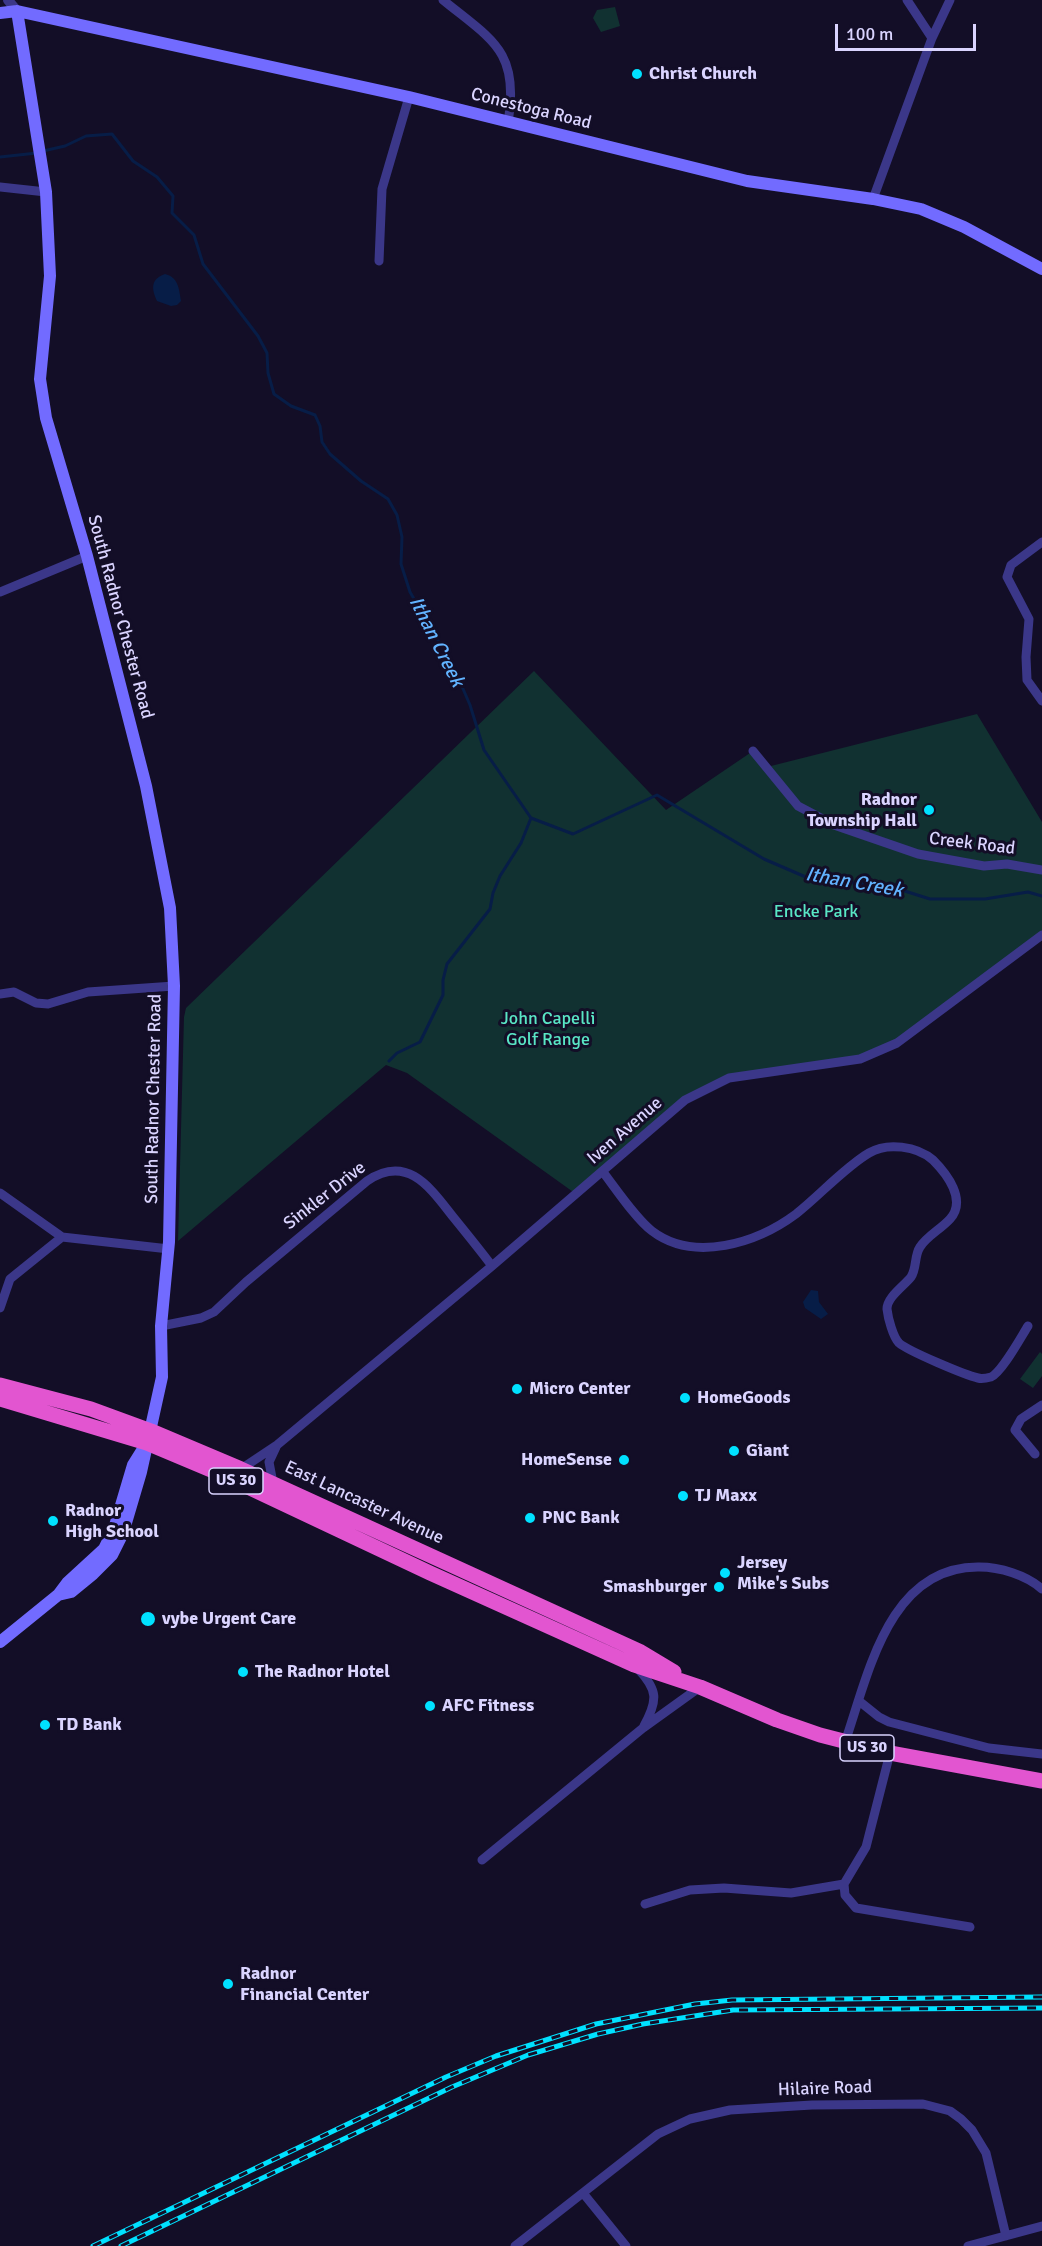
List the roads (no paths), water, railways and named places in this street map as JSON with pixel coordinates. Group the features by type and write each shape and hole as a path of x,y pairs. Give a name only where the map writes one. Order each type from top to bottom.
{"highway":[{"name":"East Lancaster Avenue","path":"0,1385 81,1406 430,1573 634,1665 700,1687 777,1720 845,1742 890,1753 1042,1781"},
{"name":"East Lancaster Avenue","path":"0,1399 149,1437 241,1469 639,1651 700,1687"}],"main road":[{"name":"Conestoga Road","path":"0,13 17,11 410,97 747,181 873,199 921,209 964,226 1042,270"},
{"name":"South Radnor Chester Road","path":"0,1642 58,1595 67,1583 104,1549 114,1529 133,1465 149,1437 162,1377 162,1326 169,1249 174,986 171,908 146,786 87,556 46,418 40,379 50,276 46,192 17,11"}],"street":[{"path":"8,0 17,11"},
{"path":"442,0 494,41 505,57 510,74 512,99 508,122"},
{"path":"907,0 932,38"},
{"path":"873,199 932,38 950,0"},
{"path":"379,261 382,189 410,97"},
{"path":"0,187 46,192"},
{"path":"1042,542 1011,565 1007,577 1029,619 1027,680 1042,701"},
{"path":"0,592 87,556"},
{"name":"Creek Road","path":"753,751 798,806 834,825 918,855 984,866 1007,864 1042,870"},
{"name":"Iven Avenue","path":"241,1469 277,1445 492,1266 685,1100 729,1078 860,1059 897,1043 1042,935"},
{"path":"0,994 14,992 36,1003 48,1004 88,992 174,986"},
{"path":"603,1172 652,1231 683,1246 702,1249 743,1240 782,1224 871,1151 897,1147 919,1152 934,1161 952,1185 956,1206 949,1220 922,1244 917,1253 912,1276 889,1301 888,1312 898,1341 914,1351 980,1379 996,1374 1028,1326"},
{"name":"Sinkler Drive","path":"162,1326 201,1318 214,1312 246,1282 367,1181 389,1171 410,1173 429,1187 492,1266"},
{"path":"0,1192 62,1237 169,1249"},
{"path":"0,1308 10,1279 62,1237"},
{"path":"1035,1454 1015,1430 1021,1419 1042,1405"},
{"path":"273,1483 269,1462 277,1445"},
{"path":"845,1742 870,1662 894,1616 915,1590 932,1578 957,1570 984,1567 999,1569 1034,1581 1042,1589"},
{"path":"634,1665 647,1679 655,1697 652,1712 643,1728"},
{"path":"482,1860 643,1728 700,1687"},
{"path":"859,1701 889,1722 989,1748 1042,1754"},
{"path":"890,1753 866,1847 844,1884 845,1895 856,1908 970,1927"},
{"path":"645,1904 690,1890 724,1888 791,1893 844,1884"},
{"name":"Hilaire Road","path":"515,2246 658,2134 690,2119 730,2110 812,2105 923,2104 950,2111 972,2130 986,2153 1006,2236"},
{"path":"583,2193 626,2246"},
{"path":"968,2246 1042,2226"}],"water":[{"path":"165,274 173,278 177,284 181,301 177,305 171,306 157,301 155,296 153,288 155,281"},
{"path":"811,1290 818,1291 819,1302 828,1314 821,1319 805,1308 803,1302"}],"waterway":[{"name":"Ithan Creek","path":"43,151 65,146 86,136 112,134 133,161 157,177 173,196 172,213 194,235 203,264 258,336 267,353 268,373 274,394 291,406 315,415 320,426 322,442 330,454 361,481 388,499 397,515 402,537 401,564 410,592 454,668 470,705 484,750 531,818 573,834 657,795 764,859 808,878 892,887 930,899 985,899 1028,892 1042,896"},
{"name":"Ithan Creek","path":"0,157 37,153"},
{"path":"389,1061 397,1053 420,1042 443,995 443,980 447,964 490,909 500,876 521,843 531,818"}],"railway":[{"path":"93,2246 446,2077 496,2056 596,2024 695,2004 732,2000 1042,1997"},
{"path":"121,2246 452,2087 528,2055 598,2034 643,2024 733,2010 1042,2008"}],"place":[{"name":"Christ Church","path":"637,74"},
{"name":"Radnor Township Hall","path":"929,810"},
{"name":"Micro Center","path":"517,1389"},
{"name":"HomeGoods","path":"685,1398"},
{"name":"Giant","path":"734,1451"},
{"name":"HomeSense","path":"624,1460"},
{"name":"TJ Maxx","path":"683,1496"},
{"name":"PNC Bank","path":"530,1518"},
{"name":"Radnor High School","path":"53,1521"},
{"name":"Jersey Mike's Subs","path":"725,1573"},
{"name":"Smashburger","path":"719,1587"},
{"name":"vybe Urgent Care","path":"148,1619"},
{"name":"The Radnor Hotel","path":"243,1672"},
{"name":"AFC Fitness","path":"430,1706"},
{"name":"TD Bank","path":"45,1725"},
{"name":"Radnor Financial Center","path":"228,1984"}],"park label":[{"name":"Encke Park","path":"816,912"},
{"name":"John Capelli Golf Range","path":"548,1029"}]}
